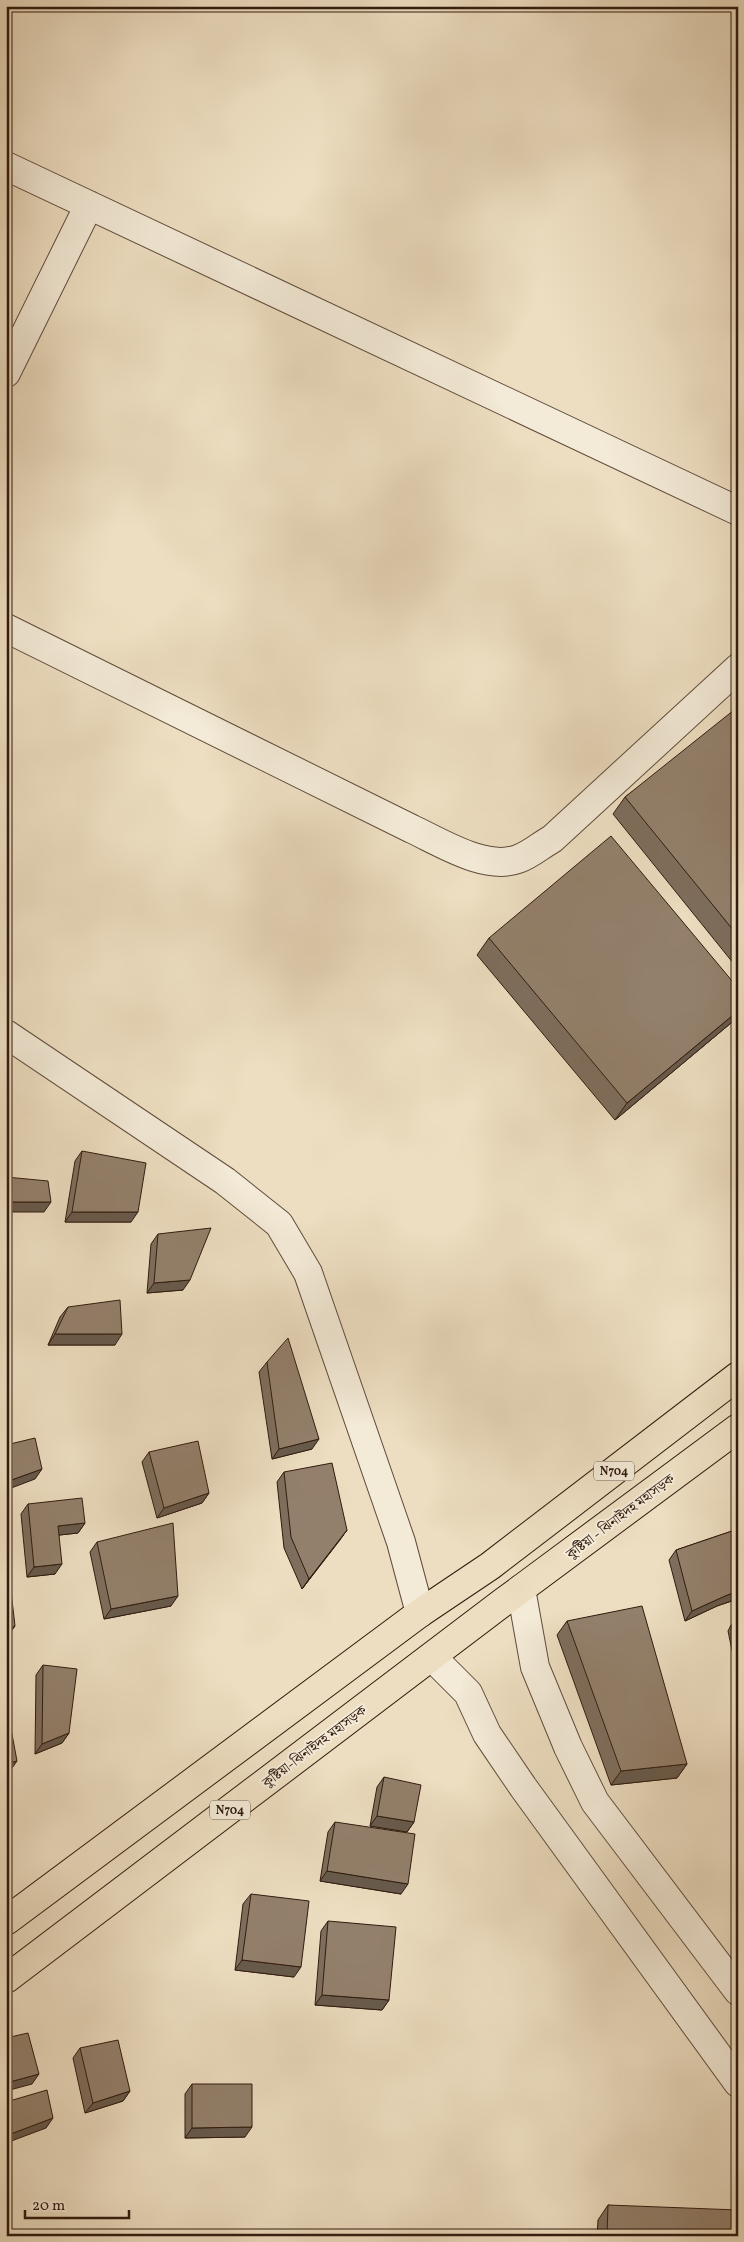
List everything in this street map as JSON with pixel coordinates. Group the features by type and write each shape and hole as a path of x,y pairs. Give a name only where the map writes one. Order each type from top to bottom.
{"highway":[{"name":"N704","path":"6,1921 430,1607 490,1566 738,1376"},
{"name":"কুষ্টিয়া - ঝিনাইদহ মহাসড়ক","path":"512,1596 738,1428"},
{"name":"কুষ্টিয়া-ঝিনাইদহ মহাসড়ক","path":"6,1979 512,1596"}],"street":[{"path":"6,166 738,511"},
{"path":"6,373 89,205"},
{"path":"6,628 412,830 476,858 500,864 520,859 552,839 738,668"},
{"path":"6,1034 225,1181 279,1224 308,1273 400,1542 430,1607"},
{"path":"512,1596 536,1667 568,1747 595,1802 738,1991"},
{"path":"443,1649 468,1693 487,1734 523,1787 738,2083"}],"building":[{"path":"734,710 738,715 738,936 625,797"},
{"path":"611,836 738,988 738,1011 627,1103 489,938"},
{"path":"82,1151 146,1163 138,1212 72,1212"},
{"path":"6,1177 48,1181 51,1202 6,1202"},
{"path":"211,1228 190,1280 154,1283 158,1234"},
{"path":"120,1300 122,1334 55,1334 68,1307"},
{"path":"288,1338 319,1439 279,1449 267,1362"},
{"path":"35,1438 42,1469 6,1482 6,1445"},
{"path":"198,1441 209,1493 164,1508 149,1452"},
{"path":"332,1463 347,1530 309,1579 291,1537 284,1472"},
{"path":"82,1498 85,1523 58,1526 62,1564 34,1567 28,1504"},
{"path":"173,1523 178,1596 111,1609 97,1542"},
{"path":"738,1529 738,1591 692,1611 676,1550"},
{"path":"6,1548 15,1626 6,1630"},
{"path":"642,1606 687,1764 621,1771 567,1621"},
{"path":"731,1625 738,1625 738,1649 737,1649"},
{"path":"43,1665 77,1669 69,1733 42,1744"},
{"path":"6,1702 17,1761 6,1764"},
{"path":"384,1777 421,1785 414,1822 377,1816"},
{"path":"335,1822 415,1834 408,1884 327,1871"},
{"path":"251,1894 309,1901 301,1967 242,1960"},
{"path":"328,1921 396,1927 389,2000 322,1995"},
{"path":"28,2033 39,2074 6,2083 6,2038"},
{"path":"118,2040 130,2091 93,2103 80,2048"},
{"path":"192,2084 252,2084 252,2127 192,2128"},
{"path":"47,2090 53,2118 8,2135 6,2132 6,2102"},
{"path":"608,2205 738,2210 738,2236 607,2236"}]}
